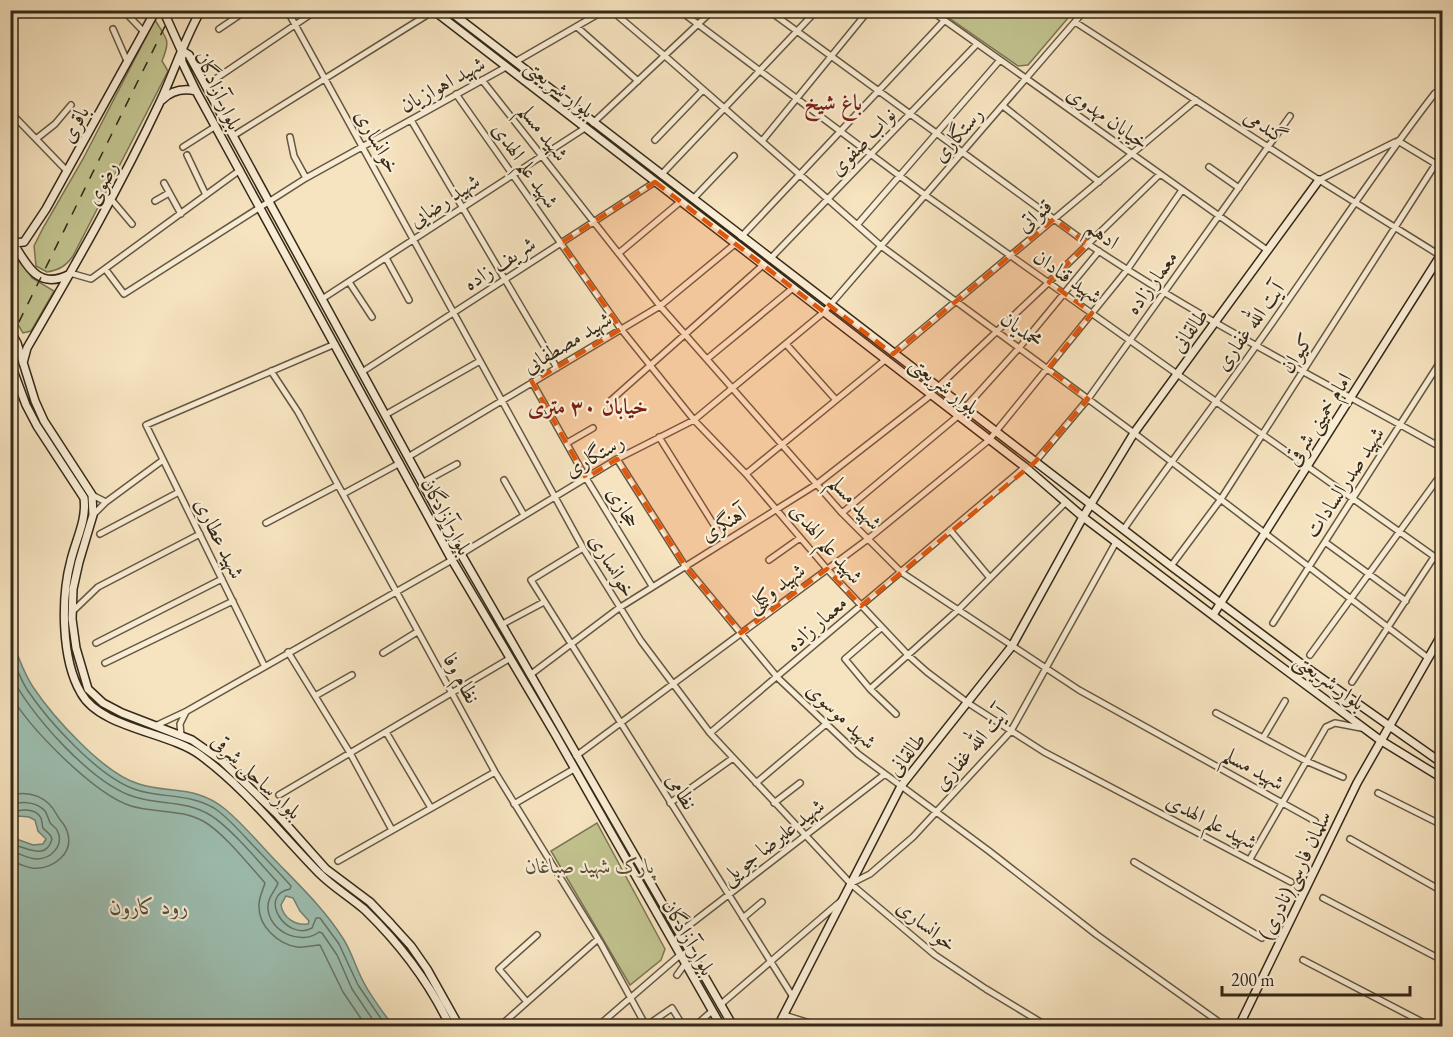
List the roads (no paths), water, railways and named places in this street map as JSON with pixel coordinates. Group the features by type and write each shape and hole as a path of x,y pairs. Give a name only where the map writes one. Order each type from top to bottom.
{"main road":[{"name":"باقری","path":"12,240 24,242 46,209 156,10"},
{"path":"163,10 181,50"},
{"name":"رضوی","path":"23,365 27,348 111,199 160,102 181,50 201,10"},
{"name":"بلوار شریعتی","path":"448,10 996,434 1221,603 1443,763"},
{"name":"بلوار شریعتی","path":"434,11 1025,467 1083,517 1380,740 1443,778"},
{"name":"بلوار آزادگان","path":"181,50 189,56 501,625 733,1026"},
{"name":"بلوار آزادگان","path":"181,50 182,62 196,91 452,560 721,1026"},
{"path":"160,102 166,96 180,90 196,91"},
{"name":"طالقانی","path":"778,1026 901,786 1012,646 1083,517 1134,433 1319,180"},
{"path":"10,266 15,254 12,240"},
{"path":"12,240 30,269 38,277 49,280 60,279 70,273"},
{"name":"امام خمینی شرقی","path":"1213,615 1351,397 1439,266 1442,254"},
{"path":"10,330 17,343 35,401 44,421 92,495"},
{"path":"12,365 23,365"},
{"name":"بلوار ساحلی شرقی","path":"12,365 37,426 84,498 84,518 65,588 64,619 70,659 81,693 88,702 118,721 178,743 198,754 364,909 406,954 435,998 450,1026"},
{"path":"387,439 396,434"},
{"name":"بلوار ساحلی شرقی","path":"92,495 93,515 73,589 72,612 76,648 88,689 103,703 203,746 231,769 277,814 328,876 369,902 411,946 443,995 459,1026"},
{"name":"سلمان فارسی(نادری)","path":"1239,1026 1352,793 1380,740 1443,634"}],"street":[{"path":"123,10 144,32"},
{"path":"219,28 247,10"},
{"name":"خوانساری","path":"287,10 583,548 619,608 672,684 710,734 851,884 935,955 1047,1026"},
{"path":"205,86 317,10"},
{"name":"شهید اهوازیان","path":"515,63 605,10"},
{"name":"محمدیان","path":"611,10 881,246 1171,460 1428,658"},
{"name":"شهید قنادان","path":"679,10 925,195 1443,562"},
{"path":"593,123 713,10"},
{"name":"ادهم","path":"768,10 1088,244 1127,270 1215,323 1443,448"},
{"path":"661,175 798,33 817,10"},
{"path":"762,141 869,10"},
{"name":"خیابان مهدوی","path":"930,10 1267,250"},
{"name":"رستگاری","path":"461,554 617,459 694,420 824,312 1085,10"},
{"path":"233,136 434,11"},
{"path":"741,237 945,21"},
{"name":"گندمی","path":"1075,22 1355,203 1442,254"},
{"path":"577,27 638,81"},
{"path":"113,28 127,61"},
{"name":"نواب صفوی","path":"770,259 977,44"},
{"path":"857,225 1000,60"},
{"name":"شهید اهوازیان","path":"260,207 306,178 506,67"},
{"name":"شهید مسلم","path":"482,80 660,306 842,513 901,572 1086,694 1315,821"},
{"path":"655,140 703,90"},
{"name":"آیت الله غفاری","path":"1124,529 1398,141 1436,93 1443,96"},
{"name":"شهید علم الهدی","path":"456,94 621,329 694,420 746,474 827,569 909,656 968,703 1044,752 1291,882"},
{"name":"قنواتی","path":"893,354 1196,100"},
{"path":"36,139 55,124 71,105"},
{"path":"1003,106 1099,182"},
{"path":"10,112 67,171"},
{"name":"معمار زاده","path":"1035,462 1088,399 1290,116"},
{"path":"411,120 557,368"},
{"path":"183,147 216,126"},
{"name":"شهید رضایی","path":"322,299 585,128"},
{"path":"290,137 294,156 306,178"},
{"path":"1319,180 1398,141 1436,164"},
{"name":"کیوان","path":"1171,566 1221,499 1443,154"},
{"path":"187,155 206,195"},
{"path":"693,199 734,156"},
{"path":"1209,167 1239,188"},
{"path":"70,273 91,279 106,270 240,170"},
{"path":"937,388 1160,174"},
{"name":"شریف زاده","path":"362,372 655,182"},
{"path":"164,183 181,214"},
{"path":"996,434 1127,270 1182,190"},
{"path":"155,201 169,192"},
{"path":"111,199 132,224"},
{"path":"619,253 680,202"},
{"path":"106,270 124,294 260,207"},
{"name":"شهید مصطفایی","path":"408,457 660,306 735,244"},
{"path":"964,409 1019,348 1099,251"},
{"path":"386,258 409,300"},
{"path":"609,402 763,265"},
{"path":"349,282 372,317"},
{"path":"707,359 793,288"},
{"path":"271,371 335,344"},
{"path":"786,344 836,400"},
{"name":"شهید صدرالسادات","path":"1273,623 1443,359"},
{"path":"746,474 885,360"},
{"path":"385,415 480,361"},
{"name":"شهید عطاری","path":"264,665 146,425 271,371"},
{"name":"نظام وفا","path":"271,371 298,412 495,772 598,939 646,1026"},
{"name":"حجازی","path":"532,382 586,478 652,586"},
{"name":"آهنگری","path":"530,675 652,586 817,484 931,395"},
{"path":"842,513 958,416"},
{"path":"567,443 593,429"},
{"name":"شهید وکیلی","path":"576,756 868,539 996,434"},
{"path":"659,437 724,541"},
{"name":"شهید موسوی","path":"617,459 685,566 777,678 862,758 989,851 1097,935 1219,1022"},
{"path":"93,515 106,502 163,460"},
{"path":"343,494 400,463"},
{"path":"422,483 457,464"},
{"name":"معمار زاده","path":"710,734 1025,467"},
{"path":"1310,656 1443,473"},
{"path":"504,480 524,516"},
{"path":"266,523 338,486"},
{"path":"100,534 179,492"},
{"path":"92,495 106,502"},
{"path":"870,689 909,656 1066,502"},
{"path":"950,530 990,578"},
{"path":"72,612 98,587 200,534"},
{"path":"769,560 800,538"},
{"name":"آیت الله غفاری","path":"851,884 870,874 913,837 1011,730 1116,542"},
{"path":"1325,542 1406,601"},
{"name":"نظامی","path":"583,548 531,580 793,997"},
{"path":"1352,682 1434,557"},
{"path":"154,726 187,711 264,665 452,560"},
{"path":"96,643 222,579"},
{"path":"105,663 233,601"},
{"path":"501,625 544,602"},
{"path":"881,628 845,659 870,689 896,714"},
{"path":"383,653 417,632"},
{"path":"288,652 350,753 393,830"},
{"path":"279,795 509,659"},
{"path":"315,696 352,675"},
{"path":"1263,738 1285,701"},
{"path":"181,735 180,724 187,711"},
{"path":"1216,713 1343,777"},
{"path":"756,783 826,724"},
{"path":"1250,859 1326,727 1330,724 1342,724 1366,729"},
{"path":"386,732 431,808"},
{"path":"670,803 733,758"},
{"path":"514,804 574,769"},
{"path":"338,861 495,772"},
{"name":"شهید علیرضا جویلی","path":"678,933 885,774"},
{"path":"774,803 800,783"},
{"path":"1378,793 1443,825"},
{"path":"1350,839 1443,891"},
{"path":"1134,862 1262,938"},
{"path":"1323,898 1443,960"},
{"path":"720,1005 842,900"},
{"path":"743,918 762,902"},
{"path":"527,1002 499,969 537,935"},
{"path":"500,1026 598,939"},
{"path":"598,1026 680,956"},
{"path":"1303,960 1430,1026"},
{"path":"678,975 685,964"},
{"path":"646,1026 672,1008 683,1026"},
{"path":"695,1026 712,1011"},
{"path":"784,1015 819,1026"}],"water":[{"name":"رود کارون","path":"11,637 23,669 33,687 66,728 95,757 110,769 139,784 204,796 225,809 243,826 328,918 347,945 366,987 393,1026 11,1026 11,837 33,845 43,844 46,839 38,831 35,820 29,817 19,816 11,824","holes":["286,896 293,898 309,921 308,924 295,922 284,914 281,905"]}],"railway":[{"path":"10,340 173,10"}],"district":[{"name":"باغ شیخ","path":"833,102"},
{"name":"خیابان ۳۰ متری","path":"588,406"}],"park label":[{"name":"پارک شهید صباغان","path":"590,865"}]}
